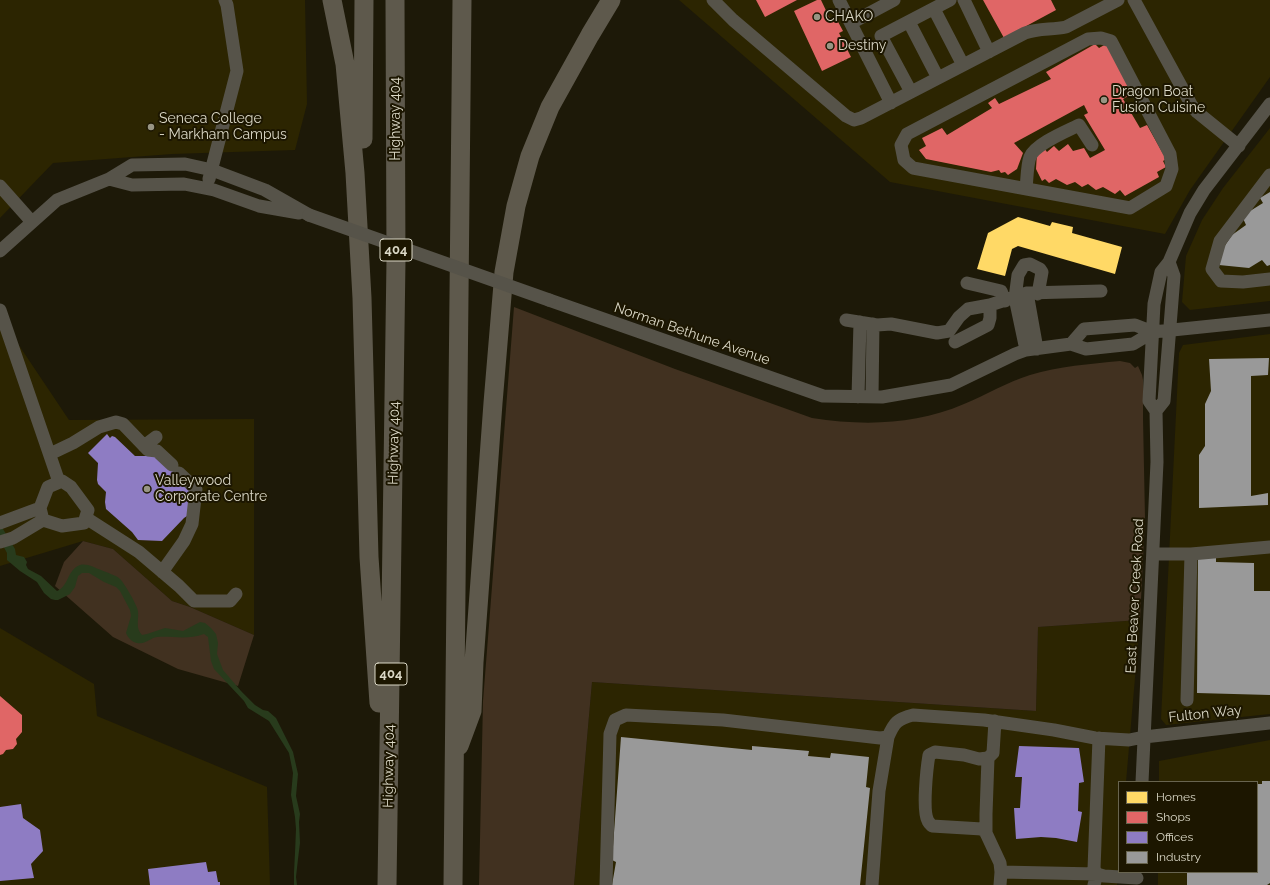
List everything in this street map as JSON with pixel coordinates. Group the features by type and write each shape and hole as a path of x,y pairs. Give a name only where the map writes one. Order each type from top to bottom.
{"highway":[{"path":"332,0 345,64 355,173 362,298 369,557 388,846"},
{"path":"362,298 364,0"},
{"name":"Highway 404","path":"387,885 396,260 395,0"},
{"path":"453,885 462,0"},
{"path":"454,759 472,711 474,662 504,272 516,206 530,156 550,107 611,0"}],"street":[{"path":"207,188 237,70 225,0"},
{"path":"713,0 733,20 846,116 854,120 891,103 1033,30 1066,27 1118,0"},
{"path":"839,0 891,103"},
{"path":"851,23 894,0"},
{"path":"911,92 881,36 950,0"},
{"path":"964,0 989,52"},
{"path":"1134,0 1192,106 1197,112 1239,146"},
{"path":"934,9 963,66"},
{"path":"909,22 938,78"},
{"path":"1101,38 1111,41 1170,154 1172,169 1166,186 1130,208 1026,189 914,168 904,160 901,145 907,134 1088,39 1101,38"},
{"name":"East Beaver Creek Road","path":"1142,781 1157,462 1156,411 1149,401 1154,304 1158,282 1161,272 1169,262 1190,213 1204,190 1270,104"},
{"path":"1026,189 1030,158 1034,150 1056,136 1080,125 1092,145"},
{"name":"Norman Bethune Avenue","path":"0,251 57,200 109,179 132,165 185,164 212,170 265,190 309,215"},
{"path":"1270,175 1220,242 1212,269 1221,281 1243,282 1270,279"},
{"name":"Norman Bethune Avenue","path":"109,179 132,185 184,184 207,188 259,206 309,215 823,396 882,397 951,384 1015,354 1072,344 1086,349 1133,344 1152,332"},
{"path":"0,186 32,222"},
{"name":"East Beaver Creek Road","path":"1156,411 1164,401 1174,276 1169,262"},
{"path":"967,283 1021,296"},
{"path":"846,320 891,324 937,333 949,331 959,317 968,309 990,305 1021,296 1101,291"},
{"path":"1021,296 1032,350"},
{"path":"956,342 988,325 990,318 990,305"},
{"path":"0,310 59,482"},
{"path":"1072,344 1084,329 1135,325 1152,332 1270,320"},
{"path":"858,397 867,323"},
{"path":"867,323 872,397"},
{"path":"50,454 99,427 116,422 123,424 148,450 157,451 196,489 192,524 184,541 162,572"},
{"path":"144,446 156,438"},
{"path":"0,524 41,514 62,526 84,523 88,510 71,487 62,481 59,482 48,487 41,514 13,538 0,542"},
{"path":"86,518 138,552 179,586 194,601 230,601 236,594"},
{"path":"1153,554 1191,554 1270,546"},
{"path":"1187,700 1191,554"},
{"path":"606,885 610,734 615,720 626,715 715,719 868,738 888,737 879,791 872,885"},
{"name":"Fulton Way","path":"888,737 893,724 902,717 913,715 995,721 1099,738 1129,740 1270,723"},
{"path":"986,833 988,758 992,753 995,721"},
{"path":"1096,879 1094,860 1099,738"},
{"path":"988,758 979,759 935,752 929,755 926,788 926,813 928,821 932,826 982,829 986,833 1000,863 1000,885"},
{"path":"1001,872 1096,879 1104,876 1137,878"}],"shaded area":[{"name":"Seneca College - Markham Campus","path":"0,0 305,0 307,104 295,150 172,154 53,163 0,218"},
{"path":"679,0 1270,0 1270,77 1190,190 1165,234 890,182"},
{"path":"1270,128 1270,301 1190,310 1182,302 1186,256 1202,220 1223,188"},
{"path":"514,307 675,369 812,418 831,421 870,423 908,420 946,411 1013,381 1052,369 1120,361 1130,363 1135,368 1138,366 1143,380 1145,518 1140,620 1038,627 1036,711 592,682 574,885 479,885 483,701"},
{"path":"0,317 69,420 254,419 254,635 190,607 172,601 113,549 83,541 0,566"},
{"path":"1270,334 1270,714 1166,725 1161,719 1179,353 1183,345"},
{"path":"0,524 15,549 16,555 24,557 27,562 26,565 28,569 41,576 57,591 64,586 73,570 80,565 91,566 118,578 128,590 137,608 138,627 142,635 165,628 183,631 200,622 205,623 216,634 218,643 217,654 223,670 255,705 268,711 276,718 293,752 298,774 296,796 300,814 300,843 296,877 297,885 294,885 296,829 291,795 293,773 289,753 269,721 248,708 244,701 214,669 211,661 208,637 204,634 186,637 157,637 145,642 133,642 126,633 131,616 130,610 120,591 116,587 89,573 82,573 78,576 75,587 70,594 58,600 51,599 44,593 37,582 7,560 7,553 0,540"},
{"path":"83,541 113,549 172,601 190,607 254,635 238,686 178,669 113,637 55,586 64,562"},
{"path":"1140,620 1126,781 1118,781 1117,885 574,885 592,682 1036,711 1038,627"},
{"path":"0,628 94,684 97,716 267,787 270,885 0,885"},
{"path":"1270,740 1270,885 1158,885 1158,873 1258,873 1258,781 1159,781 1159,761"}],"building: Homes":[{"path":"1018,217 1050,226 1052,222 1073,227 1072,233 1122,247 1115,274 1018,246 1012,249 1005,276 977,269 988,233"}],"building: Shops":[{"path":"756,0 797,0 765,17"},
{"path":"817,0 821,0 831,21 836,18 843,31 839,33 851,57 822,71 794,11"},
{"path":"983,0 1051,0 1056,10 1004,38"},
{"path":"1108,43 1132,94 1123,99 1140,128 1147,125 1166,159 1163,161 1166,167 1157,172 1159,177 1125,196 1120,190 1115,194 1103,187 1096,190 1088,184 1082,187 1075,182 1067,185 1056,179 1049,183 1045,179 1042,181 1036,169 1037,153 1044,148 1047,152 1054,146 1059,151 1068,144 1073,151 1084,148 1090,158 1105,150 1084,115 1088,113 1084,105 1014,143 1023,153 1017,169 1008,175 1005,172 1001,173 999,170 991,172 926,159 919,150 926,146 922,138 942,128 947,135 992,108 988,103 995,98 999,104 1051,79 1046,72 1095,44 1099,48"},
{"path":"0,696 22,715 22,732 16,739 17,744 13,749 6,750 0,755"}],"building: Offices":[{"name":"Valleywood Corporate Centre","path":"107,434 110,438 112,436 115,437 135,456 159,456 191,486 190,514 184,518 162,541 138,540 132,532 106,509 106,492 98,484 97,480 98,463 88,453"},
{"path":"1019,746 1079,748 1084,782 1079,783 1078,811 1082,812 1077,842 1041,837 1016,839 1014,808 1020,808 1022,777 1015,777"},
{"path":"21,804 23,818 40,830 43,851 31,864 34,878 0,881 0,807"},
{"path":"206,862 208,872 216,871 220,885 150,885 148,869"}],"building: Industry":[{"path":"1270,192 1270,265 1267,266 1262,260 1249,268 1219,265 1222,250 1232,235 1246,225 1242,216 1263,203 1260,198"},
{"path":"1269,358 1268,375 1251,376 1251,496 1268,493 1268,505 1199,508 1199,455 1205,446 1205,404 1211,391 1209,359"},
{"path":"1198,558 1216,558 1216,562 1254,563 1254,591 1270,591 1270,695 1197,693"},
{"path":"621,737 752,750 752,746 809,751 808,756 830,758 831,753 869,757 866,787 870,788 860,885 612,885 616,862 612,860"},
{"path":"1262,781 1270,781 1270,883 1267,885 1187,885 1187,873 1258,873 1258,784 1262,784"}],"place":[{"name":"CHAKO","path":"817,17"},
{"name":"Destiny","path":"830,46"},
{"name":"Dragon Boat Fusion Cuisine","path":"1104,100"},
{"name":"Seneca College - Markham Campus","path":"151,127"},
{"name":"Valleywood Corporate Centre","path":"147,489"}]}
